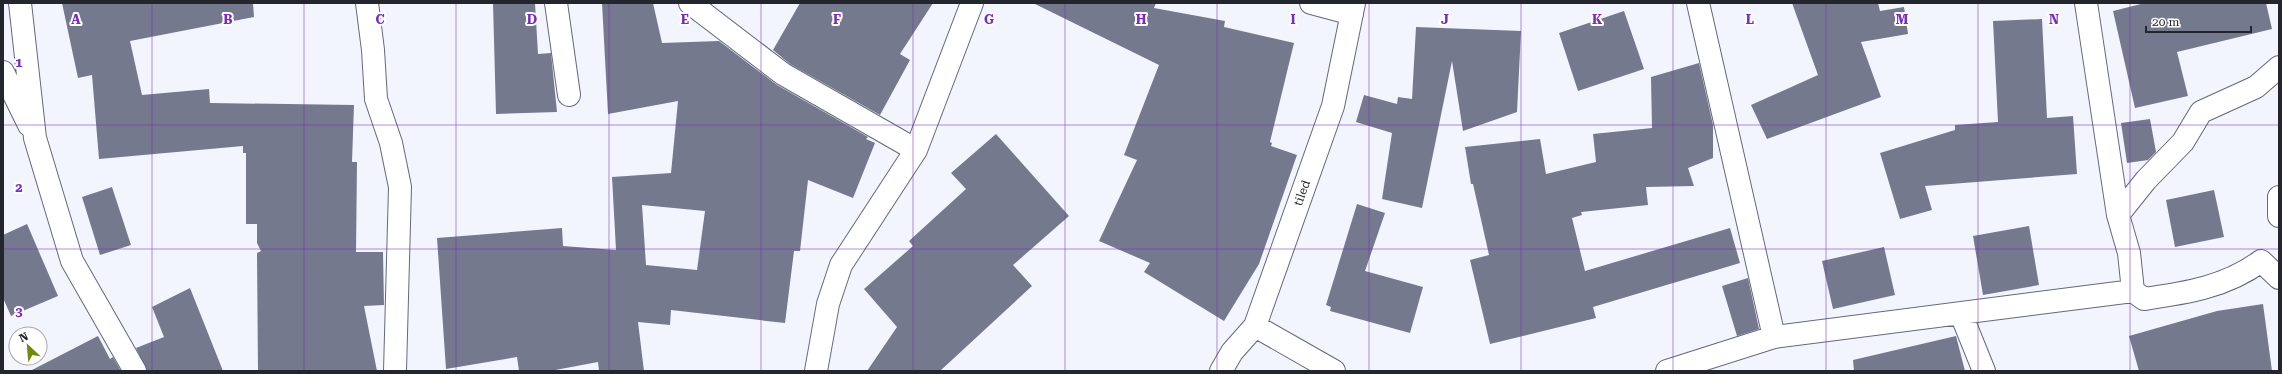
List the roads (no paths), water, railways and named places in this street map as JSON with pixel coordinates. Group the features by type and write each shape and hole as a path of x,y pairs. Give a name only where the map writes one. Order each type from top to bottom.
{"street":[{"path":"20,3 35,138"},
{"path":"367,3 373,50 376,99 391,143 400,187 395,371"},
{"path":"556,3 569,95"},
{"path":"690,3 783,74 916,150"},
{"path":"816,371 828,304 841,264 916,150 972,3"},
{"path":"1312,3 1353,8"},
{"path":"1698,3 1774,337"},
{"path":"2086,3 2118,215 2129,253 2133,291"},
{"name":"tiled","path":"1221,371 1232,352 1255,326 1333,106 1353,8"},
{"path":"2118,215 2146,180 2183,142 2201,112 2256,87 2279,67"},
{"path":"3,72 35,138 72,261 134,371"},
{"path":"2279,197 2279,216"},
{"path":"1667,371 1774,337 2133,291 2144,299 2197,291 2245,273 2261,261 2279,278"},
{"path":"1961,314 1984,371"},
{"path":"1255,326 1334,371"}]}
